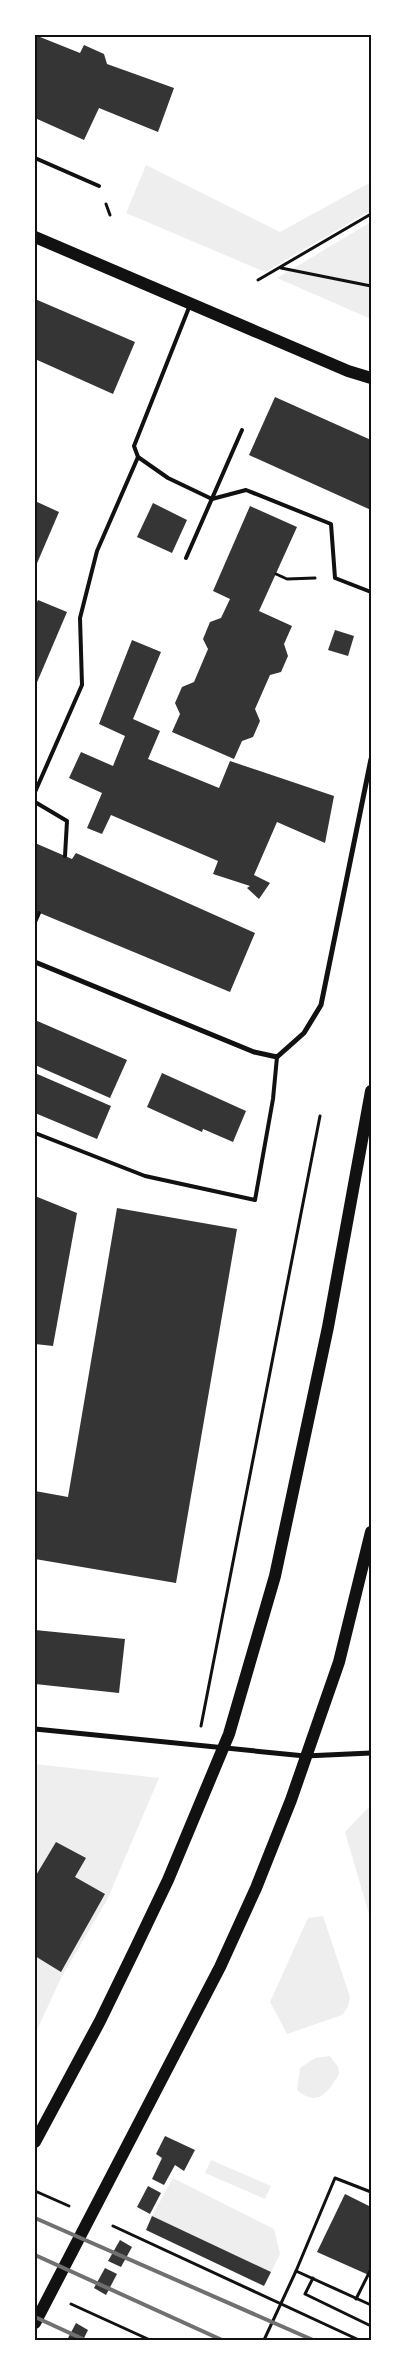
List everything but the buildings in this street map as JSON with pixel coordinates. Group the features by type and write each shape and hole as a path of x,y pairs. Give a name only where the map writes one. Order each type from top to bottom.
{"main road":[{"path":"35,237 190,305 348,371 371,378"},
{"path":"35,2142 100,2021 140,1938 194,1819 229,1734 275,1576 328,1327 371,1091"},
{"path":"35,2323 220,1967 256,1888 291,1800 339,1662 371,1532"}],"street":[{"path":"35,962 254,1052 278,1057 304,1033 321,1005 371,759"},
{"path":"35,1729 305,1756 371,1753"}],"lane":[{"path":"35,158 99,186"},
{"path":"190,305 134,446 138,457 168,478 212,499 246,490 331,524 335,578 371,592"},
{"path":"186,558 242,430"},
{"path":"35,792 82,685 80,618 94,560 138,457"},
{"path":"35,802 67,821 65,856"},
{"path":"35,922 39,913"},
{"path":"35,1133 145,1176 255,1200 274,1099 278,1057"}],"path":[{"path":"258,280 371,214"},
{"path":"281,268 371,286"},
{"path":"276,574 287,579 335,578"},
{"path":"198,1746 320,1116"},
{"path":"264,2340 296,2271 335,2178 371,2192"},
{"path":"134,2236 359,2340"},
{"path":"356,2299 371,2269"},
{"path":"296,2271 371,2306"},
{"path":"313,2278 305,2294 371,2326"},
{"path":"70,2304 150,2340"}],"shaded area":[{"path":"146,165 280,232 371,182 371,210 265,272 126,213"},
{"path":"371,222 371,319 277,278"},
{"path":"35,1764 159,1778 107,1900 62,1976 35,2034"},
{"path":"371,1807 371,1921 345,1832"},
{"path":"323,1916 350,1997 348,2007 342,2015 287,2034 270,2002 308,1918"},
{"path":"330,2056 338,2067 339,2074 331,2087 322,2096 317,2098 311,2098 297,2090 300,2068 315,2058"},
{"path":"211,2160 271,2186 265,2199 205,2173"},
{"path":"173,2178 274,2229 280,2254 271,2272 152,2216"}],"railway":[{"path":"35,2218 313,2340"},
{"path":"35,2255 222,2340"},
{"path":"35,2317 85,2340"}]}
